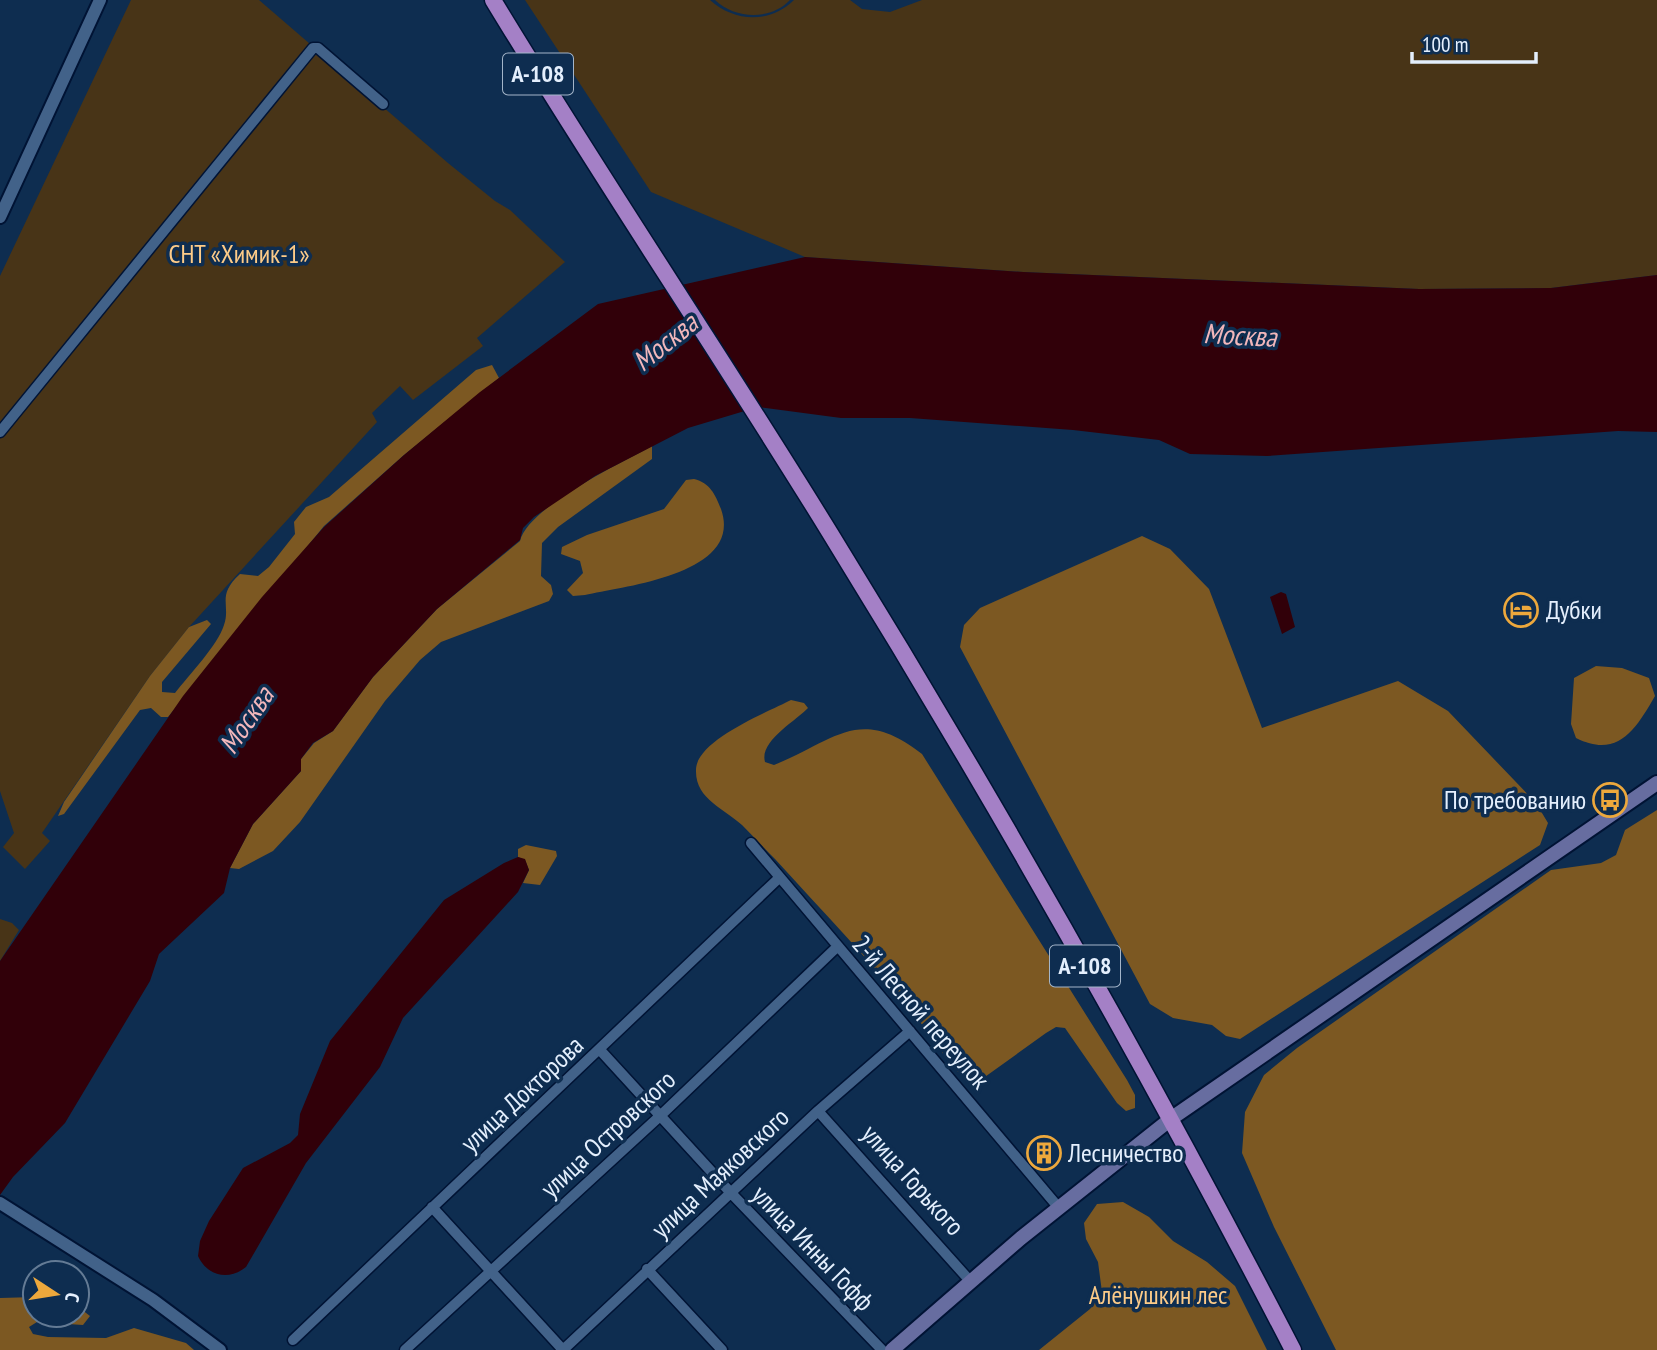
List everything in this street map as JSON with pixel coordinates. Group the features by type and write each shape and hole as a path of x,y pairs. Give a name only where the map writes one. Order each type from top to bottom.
{"highway":[{"name":"А-108","path":"493,0 606,183 815,510 939,712 1172,1118 1293,1350"}],"main road":[{"path":"892,1350 1059,1208 1172,1118 1657,783"}],"street":[{"path":"0,217 100,0"},
{"path":"0,432 313,48 318,48 383,104"},
{"name":"2-й Лесной переулок","path":"751,843 1059,1208"},
{"name":"улица Докторова","path":"293,1339 600,1051 779,878"},
{"name":"улица Островского","path":"405,1350 660,1116 837,947"},
{"name":"улица Маяковского","path":"563,1350 818,1111 910,1031"},
{"name":"улица Инны Гофф","path":"600,1051 730,1193 883,1350"},
{"name":"улица Горького","path":"818,1111 971,1282"},
{"path":"0,1203 132,1287 220,1350"},
{"path":"432,1207 563,1350"},
{"path":"647,1269 722,1350"}],"green space":[{"name":"СНТ «Химик-1»","path":"131,0 259,0 448,163 510,210 565,262 477,338 483,346 413,400 400,386 372,413 377,422 189,627 150,676 42,833 50,841 25,869 3,847 14,833 0,791 0,276"},
{"path":"525,0 710,0 730,13 752,17 774,13 794,0 850,0 862,9 890,12 922,0 1657,0 1657,275 1551,288 1419,289 1023,272 805,257 651,192"},
{"path":"715,0 790,0 773,12 752,15 732,11"},
{"path":"492,365 499,378 404,455 324,526 168,717 161,717 151,708 140,710 64,814 58,816 64,802 150,676 189,627 207,620 211,624 162,682 162,692 175,693 209,651 224,625 228,588 240,574 258,576 269,567 295,534 294,522 306,507 329,497 476,370"},
{"path":"652,446 652,459 558,527 542,543 541,576 551,585 553,594 549,601 441,642 420,660 385,701 300,822 273,851 239,869 230,868 253,824 301,771 301,759 314,743 333,731 373,677 437,609 520,541 527,528 557,500"},
{"path":"694,479 711,490 721,509 723,531 715,549 699,562 652,581 585,595 573,596 567,590 583,573 580,561 561,554 562,547 587,535 664,509 686,480"},
{"path":"1142,536 1170,549 1209,589 1262,728 1398,681 1448,711 1536,803 1548,823 1540,845 1240,1039 1226,1036 1212,1025 1173,1018 1150,1004 960,647 964,625 980,608"},
{"path":"1596,666 1622,668 1649,678 1655,696 1633,729 1614,743 1603,745 1576,738 1571,724 1574,678"},
{"path":"791,700 804,703 808,708 773,739 765,754 765,762 774,765 831,738 864,729 900,739 922,754 1127,1080 1135,1095 1135,1108 1126,1111 1117,1103 1065,1028 1056,1027 1046,1033 982,1079 967,1080 949,1062 888,984 775,859 742,825 700,789 696,770 699,759 708,748 735,728"},
{"path":"1657,810 1657,1350 1336,1350 1274,1227 1242,1153 1245,1112 1264,1075 1297,1048 1551,870 1601,863 1616,855 1625,830"},
{"path":"526,845 556,851 557,856 540,885 523,883 529,870 525,860 518,857 518,849"},
{"path":"0,919 12,923 19,930 0,961"},
{"name":"Алёнушкин лес","path":"1123,1202 1149,1217 1173,1241 1207,1262 1235,1286 1267,1350 1039,1350 1090,1309 1102,1292 1098,1262 1086,1239 1084,1223 1097,1204"},
{"path":"21,1297 21,1329 30,1329 33,1334 48,1337 106,1338 134,1328 186,1343 194,1350 0,1350 0,1298"}],"water":[{"name":"Москва","path":"805,257 1023,272 1419,289 1551,288 1657,275 1657,432 1618,431 1267,456 1190,454 1159,440 1073,430 910,418 841,418 758,407 688,428 595,476 534,517 523,528 520,540 437,609 373,677 333,731 313,743 301,759 301,771 253,824 230,868 224,893 159,954 150,981 65,1123 13,1177 0,1195 0,961 183,696 262,597 324,527 404,455 480,392 598,304"},
{"path":"1281,592 1286,594 1295,627 1282,634 1270,597"},
{"path":"518,857 525,859 529,870 518,892 403,1018 380,1067 306,1163 246,1267 226,1275 207,1268 198,1256 200,1241 209,1221 243,1168 290,1143 298,1135 300,1114 330,1041 444,900"}],"place":[{"name":"Дубки","path":"1521,610"},
{"name":"По требованию","path":"1610,800"},
{"name":"Лесничество","path":"1044,1153"}]}
